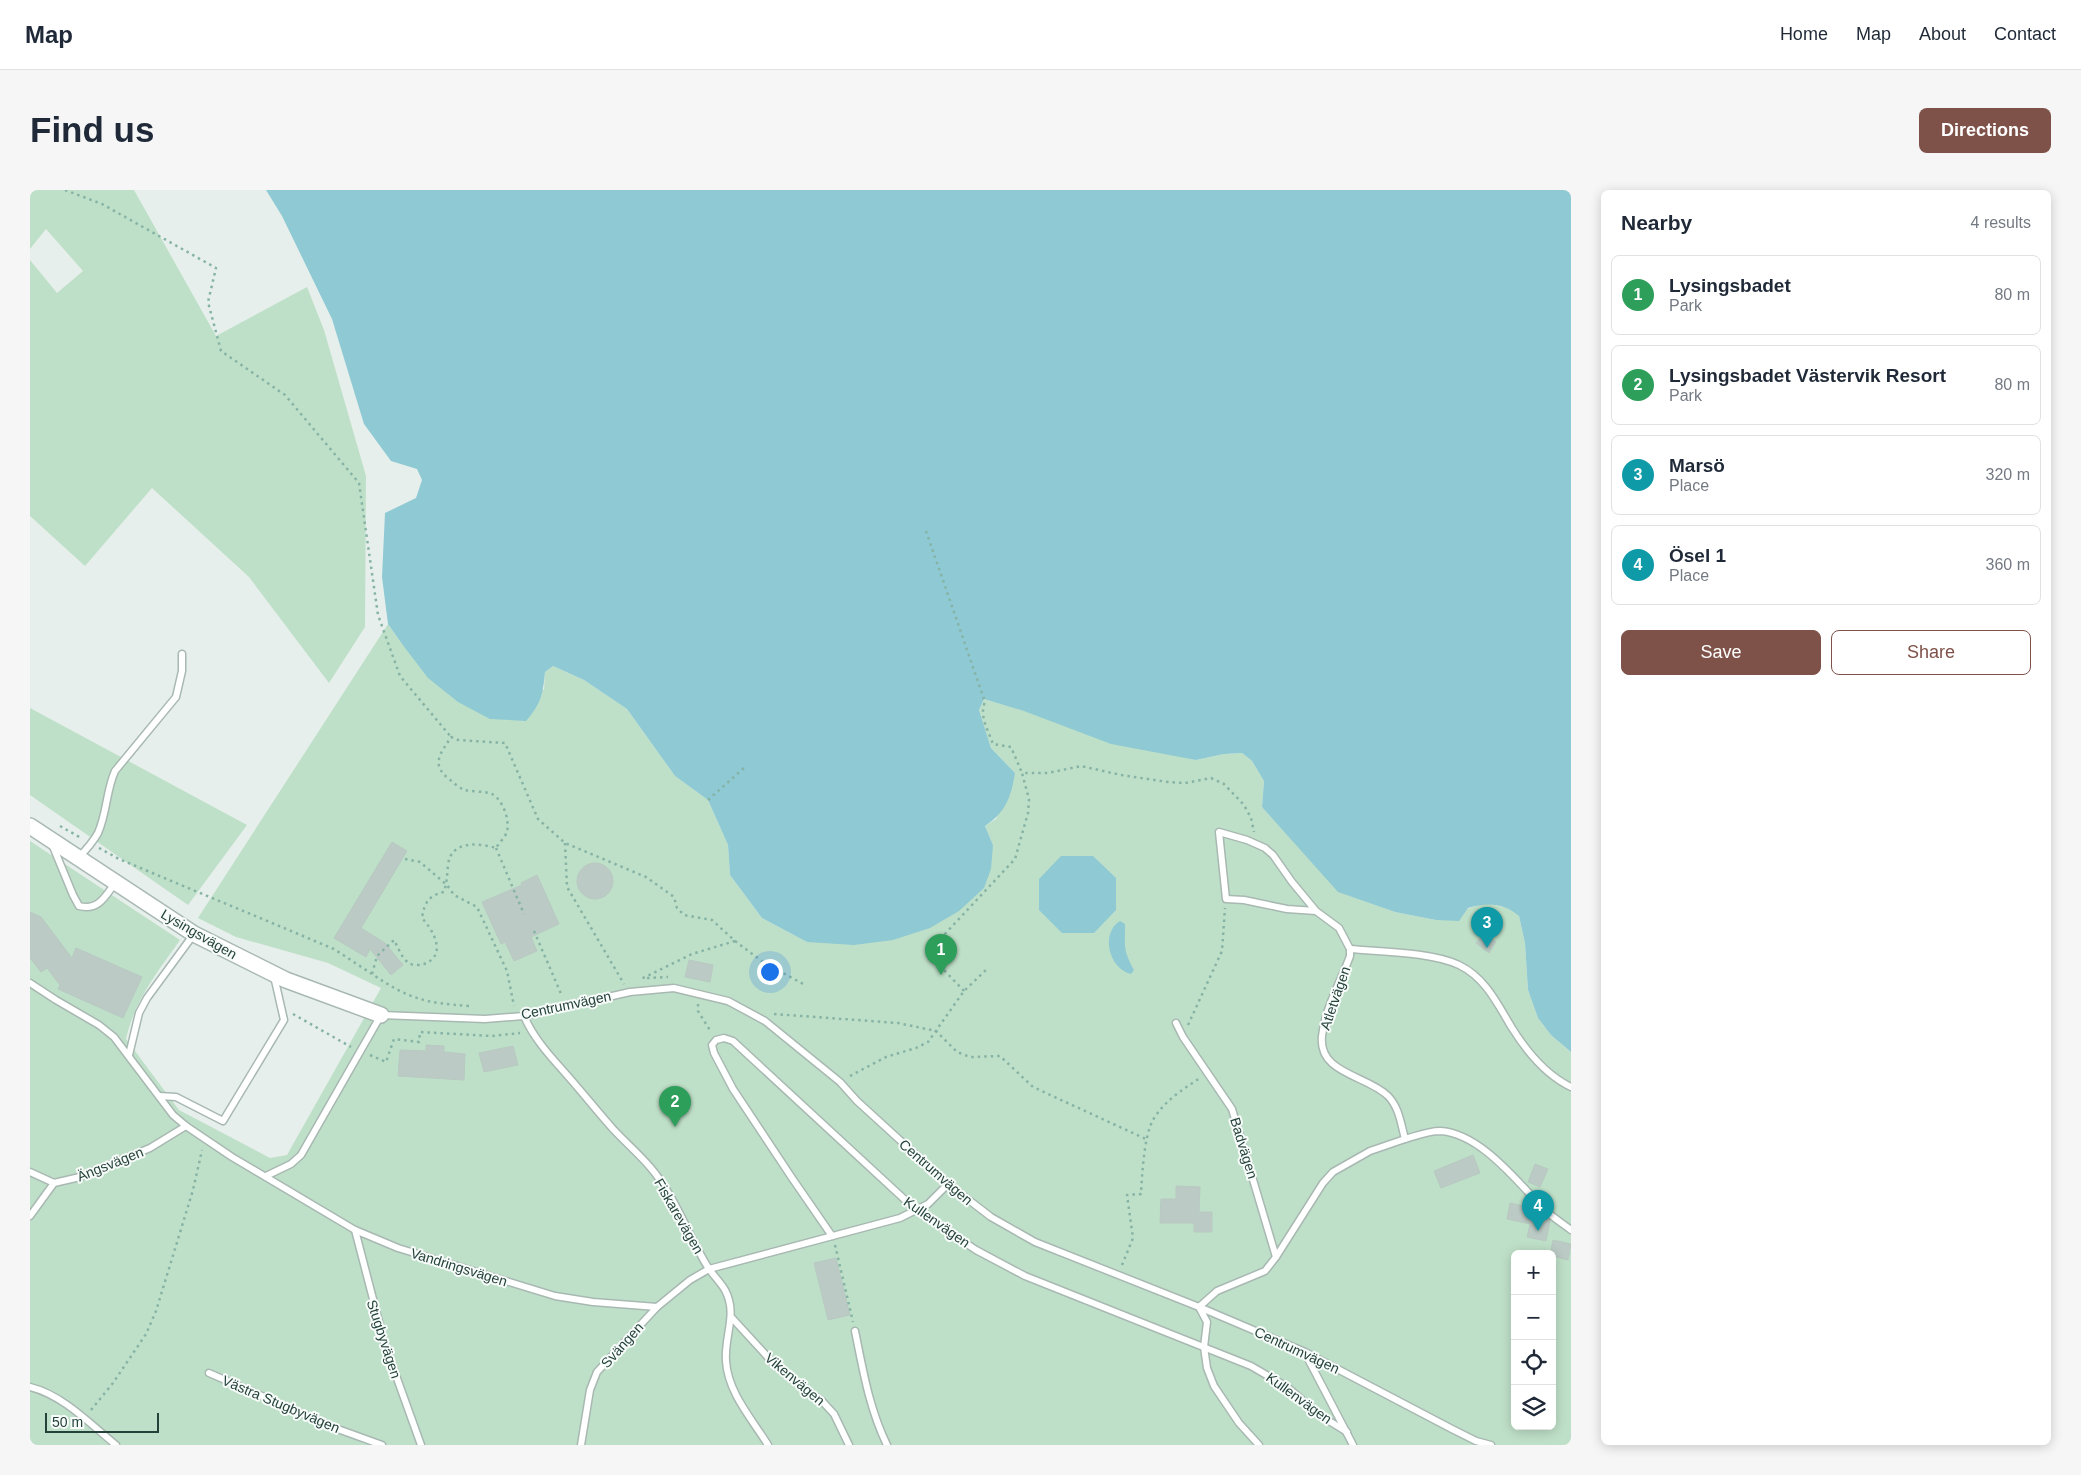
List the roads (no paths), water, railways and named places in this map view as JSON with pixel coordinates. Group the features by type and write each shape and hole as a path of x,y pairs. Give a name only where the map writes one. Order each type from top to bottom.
{"street":[{"name":"Lysingsvägen","path":"30,826 194,934 274,974 382,1015"}],"lane":[{"path":"78,858 97,834 103,818 108,786 114,772 176,697 182,672 182,654"},
{"path":"1316,910 1287,909 1244,900 1226,899 1219,832 1256,844 1265,848 1273,855 1292,882 1316,910 1339,928 1350,949"},
{"path":"51,840 72,895 79,906 87,908 99,905 115,883"},
{"path":"129,1055 139,1013 146,998 194,934"},
{"name":"Atletvägen","path":"1406,1138 1397,1109 1390,1098 1380,1088 1340,1070 1329,1062 1325,1056 1322,1036 1333,1000 1350,956 1350,949 1442,958 1461,966 1480,980 1497,1001 1513,1030 1543,1068 1559,1081 1571,1087"},
{"path":"159,1096 176,1097 223,1121 284,1020 283,1008 274,974"},
{"name":"Vandringsvägen","path":"30,983 99,1025 114,1037 173,1114 186,1126 232,1157 355,1230 398,1248 555,1296 593,1302 656,1307"},
{"name":"Centrumvägen","path":"382,1015 485,1019 516,1017 630,992 674,988 728,1002 765,1021 840,1082 857,1101 948,1184 991,1217 1019,1234 1305,1352 1452,1429 1476,1441 1491,1445"},
{"path":"266,1176 291,1164 301,1156 382,1015"},
{"name":"Fiskarevägen","path":"524,1016 541,1045 612,1128 651,1168 681,1214 709,1269 726,1290 731,1305 732,1318 726,1346 729,1379 748,1416 768,1445"},
{"name":"Badvägen","path":"1176,1023 1183,1037 1232,1110 1276,1257"},
{"name":"Kullenvägen","path":"832,1236 733,1089 714,1053 712,1045 716,1040 724,1038 733,1041 916,1210 976,1250 1025,1276 1251,1366 1288,1387 1321,1416 1347,1432"},
{"name":"Ängsvägen","path":"54,1184 104,1169 150,1148 186,1126"},
{"path":"1259,1445 1234,1416 1214,1386 1207,1368 1204,1347 1207,1322 1199,1307 1217,1291 1264,1271 1276,1257 1323,1184 1333,1172 1370,1151 1406,1138 1440,1132 1454,1134 1471,1141 1499,1162 1548,1213 1571,1230"},
{"path":"30,1172 54,1184 30,1216"},
{"path":"656,1307 690,1280 709,1269 900,1218 928,1204 948,1184"},
{"name":"Stugbyvägen","path":"355,1230 385,1344 421,1445"},
{"name":"Svängen","path":"581,1445 590,1390 597,1372 656,1307"},
{"name":"Vikenvägen","path":"732,1318 776,1366 822,1401 834,1414 849,1445"},
{"path":"855,1331 868,1397 878,1427 887,1445"},
{"path":"1305,1352 1353,1445"},
{"name":"Västra Stugbyvägen","path":"210,1373 335,1428 382,1445"},
{"path":"30,1387 46,1392 116,1445"}],"water":[{"path":"266,190 1571,190 1571,1052 1551,1035 1538,1018 1528,990 1525,943 1519,916 1507,908 1489,904 1482,905 1468,908 1459,921 1436,920 1395,912 1338,892 1262,807 1264,781 1252,761 1242,753 1224,754 1196,760 1111,744 1024,711 984,699 979,710 991,748 1015,773 1012,789 1003,809 985,826 993,845 991,869 984,888 959,911 930,928 893,940 854,945 807,942 762,918 730,875 728,845 708,800 675,776 627,709 584,680 553,666 545,672 540,698 526,721 490,719 458,702 428,678 388,624 382,577 385,513 416,498 422,480 417,469 391,461 364,424 332,319 282,216"},
{"path":"1061,856 1093,856 1116,878 1116,910 1094,933 1062,933 1039,910 1039,879"},
{"path":"1120,921 1125,924 1125,948 1134,970 1131,974 1123,971 1117,965 1110,950 1110,934"}],"place":[{"name":"Marsö","path":"1487,948"},
{"name":"Lysingsbadet","path":"941,975"},
{"name":"Lysingsbadet Västervik Resort","path":"675,1127"},
{"name":"Ösel 1","path":"1538,1231"}]}
